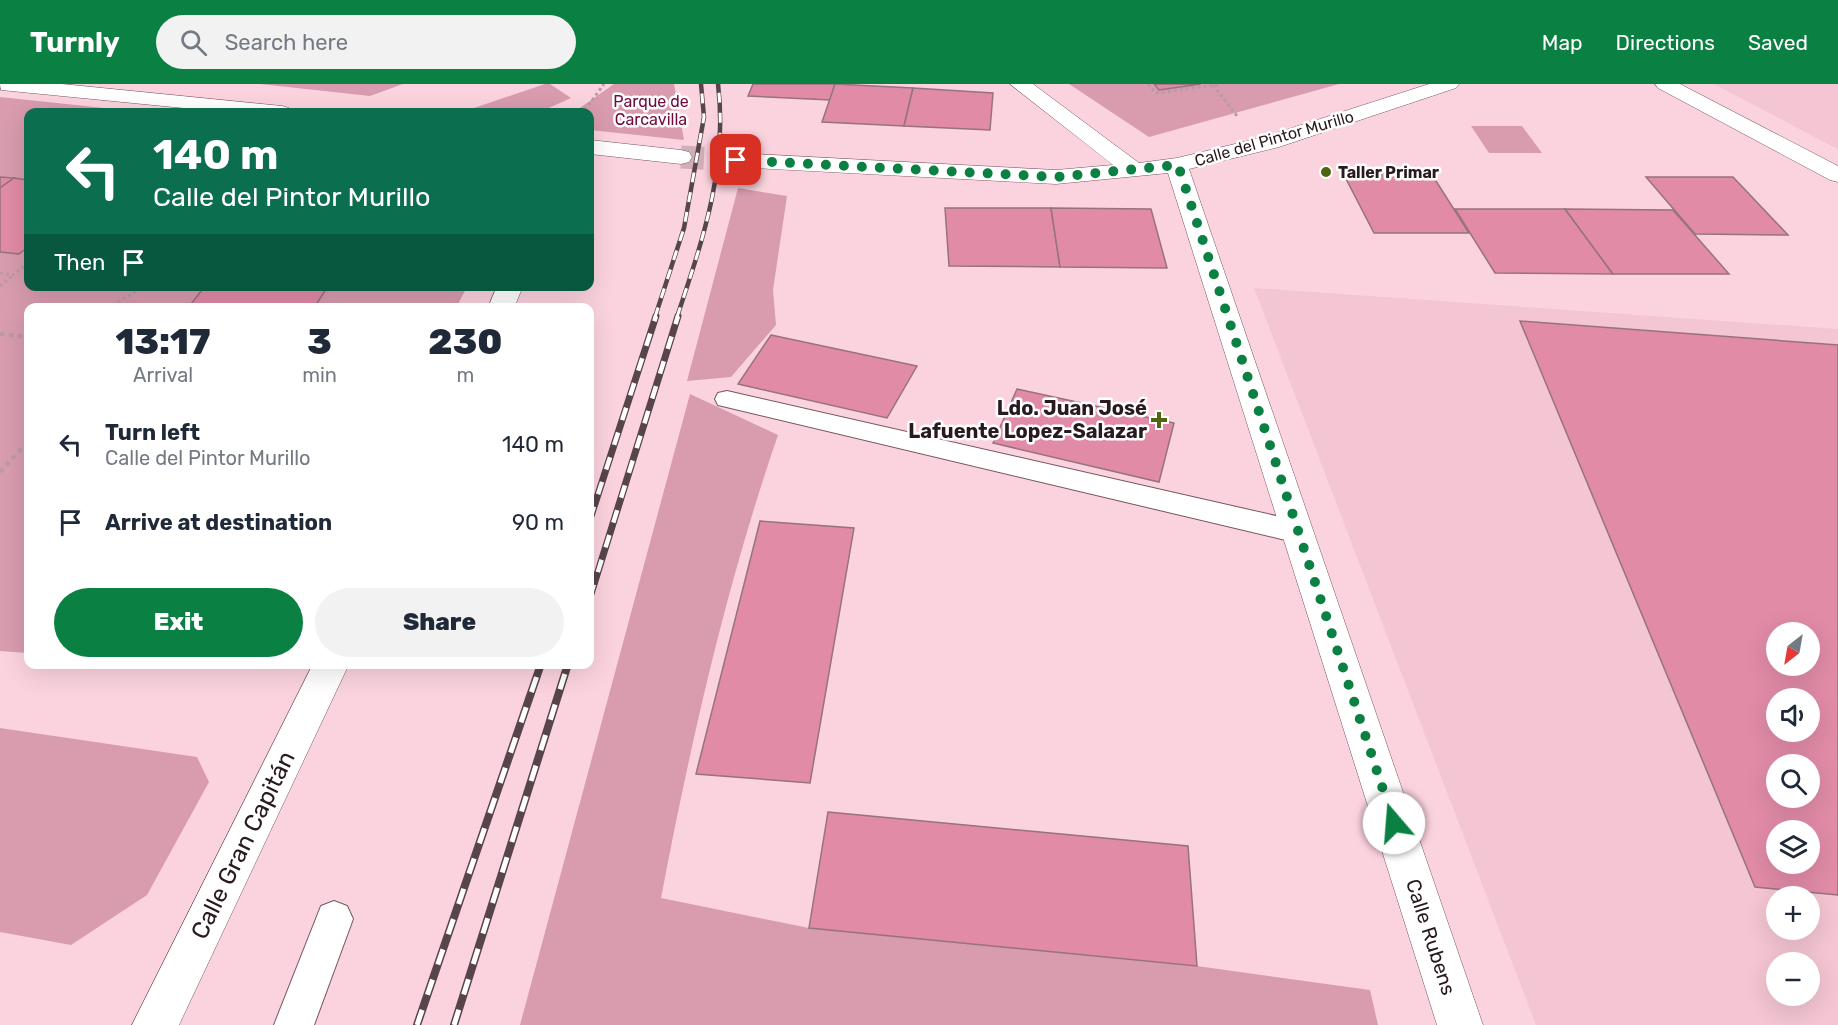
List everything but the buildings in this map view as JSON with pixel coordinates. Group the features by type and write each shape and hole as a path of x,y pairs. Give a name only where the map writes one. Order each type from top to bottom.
{"street":[{"path":"2,84 133,92 252,108"},
{"path":"133,92 190,84"},
{"path":"1020,84 1134,170"},
{"name":"Calle del Pintor Murillo","path":"736,160 1056,177 1134,170 1178,165 1270,142 1449,84"},
{"path":"1665,84 1838,175"},
{"path":"594,147 681,157"},
{"name":"Calle Rubens","path":"1178,165 1460,1025"},
{"name":"Calle Gran Capitán","path":"155,1025 329,669"}],"lane":[{"path":"727,399 1298,532"},
{"path":"294,1025 334,919"}],"path":[{"path":"586,108 604,84"},
{"path":"1148,84 1156,93 1223,84"},
{"path":"0,286 24,266"},
{"path":"0,273 13,275"},
{"path":"116,303 136,291"},
{"path":"0,334 24,337"},
{"path":"0,472 24,446"}],"shaded area":[{"path":"1714,84 1838,84 1838,149 1824,142"},
{"path":"1254,288 1838,329 1838,1025 1536,1025"}],"green space":[{"path":"260,84 403,84 370,96"},
{"path":"545,84 550,84 571,98 549,108 474,108"},
{"name":"Parque de Carcavilla","path":"614,84 674,84 684,140 594,130 594,108 580,108"},
{"path":"1069,84 1153,84 1159,90 1203,84 1339,84 1149,137"},
{"path":"0,97 104,108 24,108 24,291 465,291 459,303 24,303 24,653 0,651"},
{"path":"1471,126 1522,126 1542,153 1489,153"},
{"path":"738,188 787,196 773,290 776,325 731,377 687,381"},
{"path":"690,394 778,435 742,549 711,664 661,898 809,928 1197,966 1370,990 1378,1025 520,1025"},
{"path":"0,728 197,757 209,782 147,895 71,945 0,932"}],"tunnel":[{"path":"681,157 736,160"}],"railway":[{"path":"655,317 684,228 704,117 701,84"},
{"path":"677,317 696,260 711,203 719,145 718,84"},
{"path":"594,507 656,316"},
{"path":"594,584 678,316"},
{"path":"417,1025 539,669"},
{"path":"454,1025 566,669"}],"place":[{"name":"Taller Primar","path":"1326,172"},
{"name":"Ldo. Juan José Lafuente Lopez-Salazar","path":"1159,420"}],"route":[{"path":"736,160 1056,177 1178,165 1394,823"}]}
